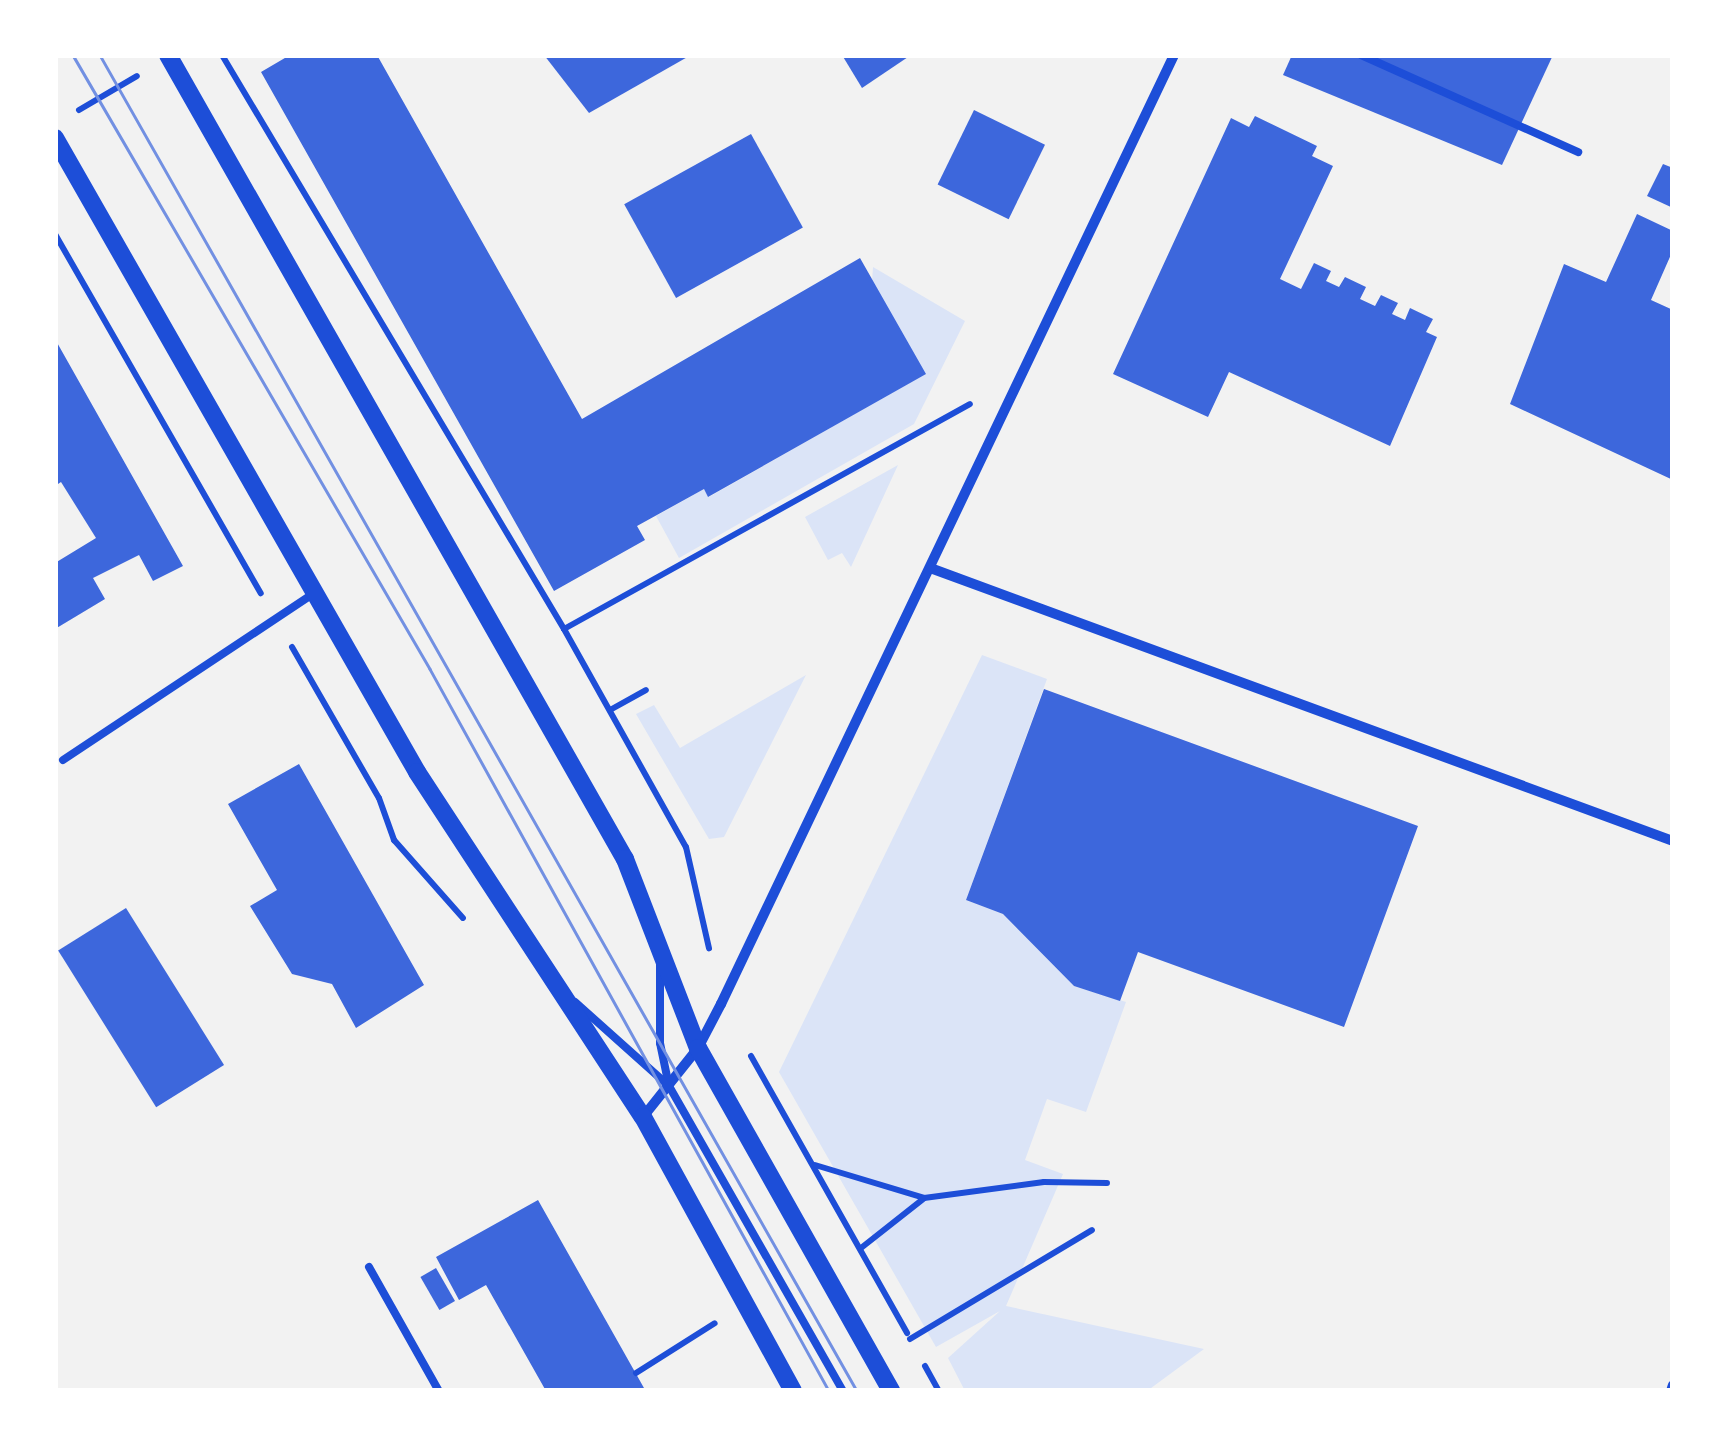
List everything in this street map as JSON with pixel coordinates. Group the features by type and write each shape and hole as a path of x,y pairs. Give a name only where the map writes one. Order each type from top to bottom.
{"street":[{"path":"643,1117 698,1048 933,570 1174,55"},
{"path":"168,56 625,859 698,1048 892,1391"},
{"path":"55,138 418,772 643,1117 793,1391"},
{"path":"933,570 1673,842"}],"lane":[{"path":"1361,55 1578,152"},
{"path":"63,760 314,592"},
{"path":"660,950 660,1042 669,1086 843,1391"},
{"path":"557,986 669,1086"},
{"path":"369,1267 439,1391"}],"path":[{"path":"70,116 168,56"},
{"path":"564,630 1024,374"},
{"path":"610,710 646,690"},
{"path":"814,1165 924,1198 1044,1182 1107,1184"},
{"path":"862,1248 924,1198"},
{"path":"910,1338 1006,1275 1092,1230"},
{"path":"636,1373 719,1320"}],"shaded area":[{"path":"873,267 965,321 914,424 679,558 656,516 704,489 709,497 925,374 872,282"},
{"path":"898,465 851,567 842,553 828,560 805,517"},
{"path":"982,655 1047,679 966,900 1003,914 1074,986 1126,1002 1086,1112 1047,1099 1025,1160 1063,1174 1006,1306 1204,1349 1147,1391 965,1391 948,1358 1000,1311 936,1347 779,1072"},
{"path":"806,675 724,837 709,839 636,714 654,705 680,748"}],"building":[{"path":"290,55 377,55 582,419 860,258 926,374 708,497 704,489 637,526 645,540 554,591 261,72"},
{"path":"544,55 691,55 589,113"},
{"path":"842,55 911,55 862,88"},
{"path":"1292,55 1553,55 1502,165 1283,75"},
{"path":"974,110 1045,145 1009,219 938,185"},
{"path":"1255,116 1317,146 1312,156 1333,166 1280,279 1301,289 1314,263 1331,271 1326,281 1339,287 1345,277 1366,287 1360,299 1375,306 1381,295 1398,303 1392,314 1405,320 1410,308 1433,319 1426,332 1437,337 1390,446 1229,372 1208,417 1113,374 1231,118 1249,127"},
{"path":"751,134 803,228 676,298 624,204"},
{"path":"1663,164 1673,168 1673,208 1647,196"},
{"path":"1637,214 1673,231 1673,250 1651,300 1673,310 1673,480 1510,404 1564,264 1606,282"},
{"path":"55,339 183,566 153,581 139,555 93,578 105,599 55,629 55,563 96,538 61,482 55,486"},
{"path":"1044,689 1418,826 1344,1027 1138,952 1120,1001 1074,986 1003,914 966,900"},
{"path":"299,764 424,985 356,1028 332,984 292,974 250,906 277,890 228,804"},
{"path":"126,908 224,1065 156,1107 58,950"},
{"path":"538,1200 644,1388 640,1391 546,1391 486,1285 459,1300 436,1257"},
{"path":"436,1268 455,1301 439,1310 420,1277"}],"tram line":[{"path":"73,55 430,669 829,1391"},
{"path":"100,55 857,1391"}]}
